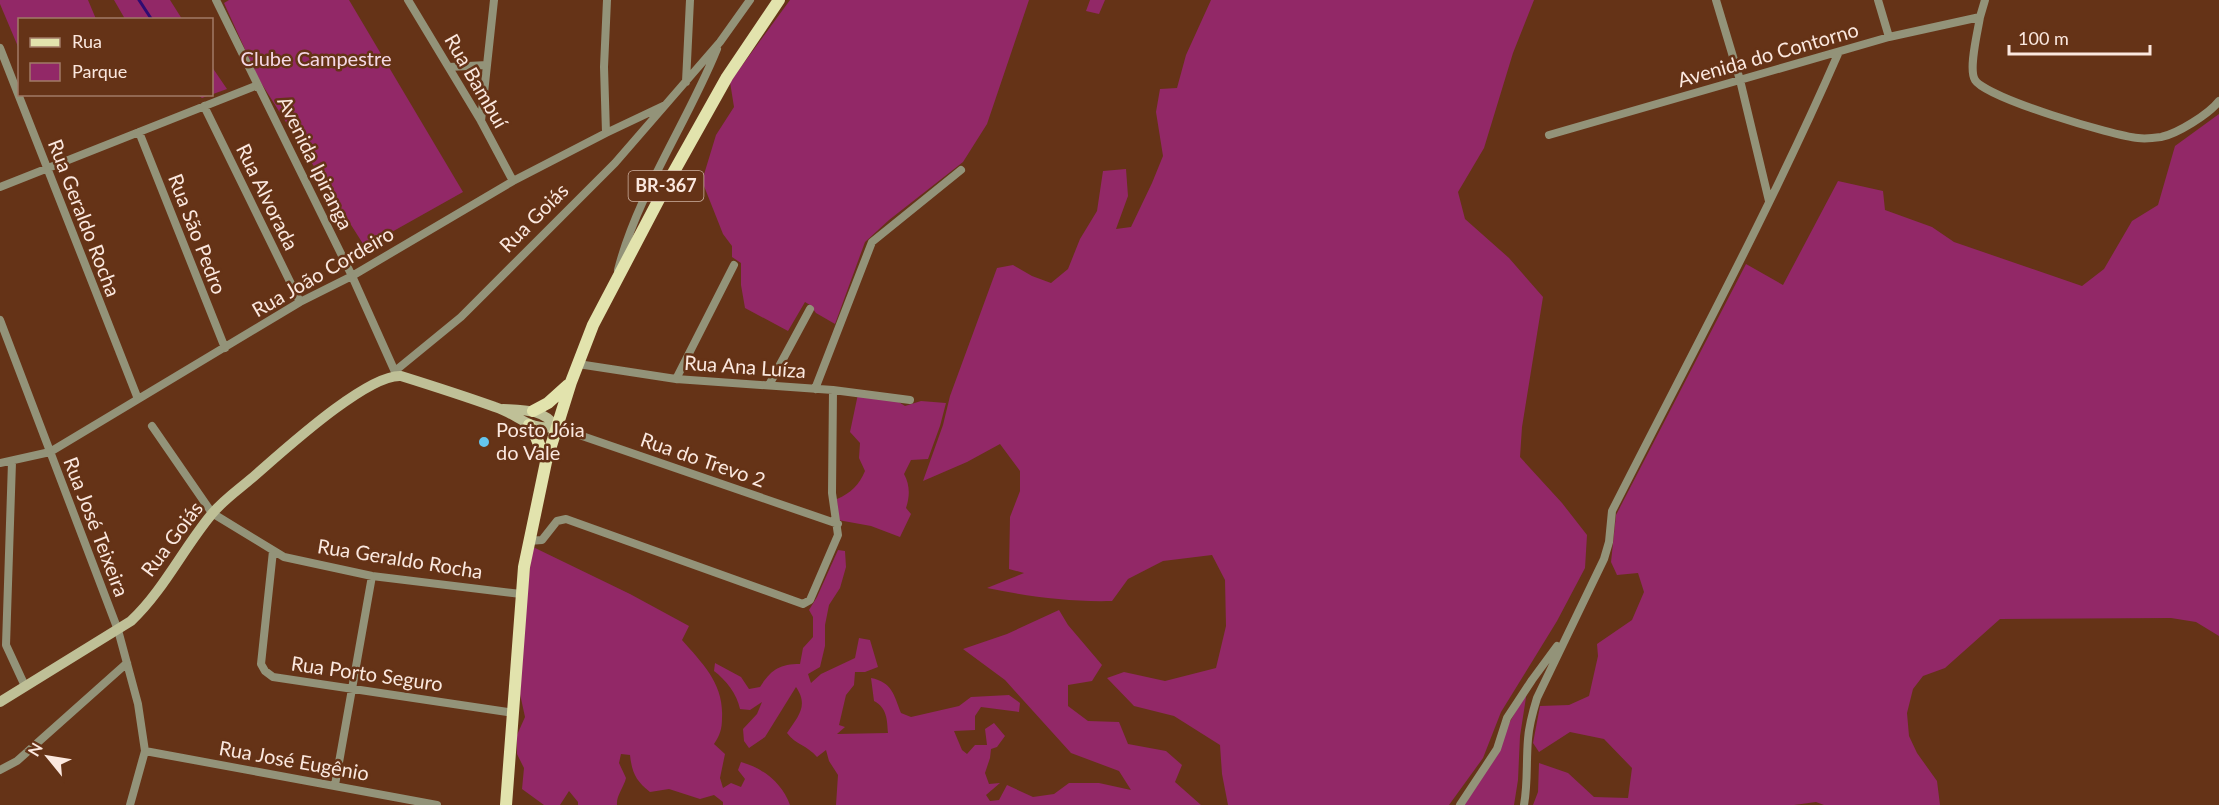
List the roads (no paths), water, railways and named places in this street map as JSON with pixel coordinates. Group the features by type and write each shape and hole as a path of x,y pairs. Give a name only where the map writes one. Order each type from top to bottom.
{"main road":[{"name":"BR-367","path":"506,805 521,594 528,541 546,462 571,382 593,325 727,77 779,0"},
{"path":"533,411 548,403 571,382"},
{"path":"529,425 546,462"}],"street":[{"name":"Rua Bambuí","path":"408,0 481,121 513,181"},
{"path":"481,121 494,0"},
{"path":"606,133 604,67 607,0"},
{"path":"686,82 690,0"},
{"path":"615,283 621,257 634,224 720,42 750,0"},
{"path":"1716,0 1740,80 1769,201"},
{"path":"1878,0 1889,38"},
{"path":"1985,0 1980,17 1972,70 1975,80 1982,87 1999,96 2093,128 2138,138 2161,137 2176,133 2219,101"},
{"name":"Avenida Ipiranga","path":"219,1 397,374"},
{"name":"Avenida do Contorno","path":"1549,135 1889,38 1980,17"},
{"name":"Rua Goiás","path":"0,702 131,621 146,605 212,513 318,420 372,385 397,374 461,316 615,163 720,42"},
{"name":"Rua Geraldo Rocha","path":"0,48 18,93"},
{"path":"1524,805 1531,718 1537,698 1607,551 1611,511 1769,201 1838,54"},
{"path":"449,67 487,65"},
{"path":"0,187 258,85"},
{"name":"Rua Geraldo Rocha","path":"19,96 138,399"},
{"name":"Rua Alvorada","path":"204,106 300,302"},
{"name":"Rua João Cordeiro","path":"0,463 50,453 300,302 352,276 513,181 663,106"},
{"name":"Rua São Pedro","path":"139,132 225,348"},
{"path":"815,389 868,247 876,237 962,170"},
{"path":"676,379 734,265"},
{"path":"769,385 810,309"},
{"name":"Rua José Teixeira","path":"0,320 118,630 138,704 146,751"},
{"name":"Rua Ana Luíza","path":"578,364 676,379 833,390 910,400"},
{"path":"397,374 499,408 529,425 540,428 556,427"},
{"path":"528,541 542,540 557,521 566,519 803,604 810,600 836,543 838,524 832,493 833,390"},
{"path":"499,408 533,411 547,416 556,427"},
{"name":"Rua Geraldo Rocha","path":"152,426 212,513 284,557 372,576 521,594"},
{"name":"Rua do Trevo 2","path":"556,427 838,524"},
{"path":"12,462 6,645 24,686"},
{"name":"Rua Porto Seguro","path":"273,551 261,663 265,671 273,677 514,713"},
{"path":"335,785 372,576"},
{"path":"1460,805 1497,749 1507,718 1567,633"},
{"path":"0,770 17,761 127,663"},
{"path":"130,805 146,751"},
{"name":"Rua José Eugênio","path":"146,751 436,805"}],"waterway":[{"path":"139,0 151,18"}],"place":[{"name":"Posto Jóia do Vale","path":"484,442"}],"park label":[{"name":"Clube Campestre","path":"316,59"}]}
